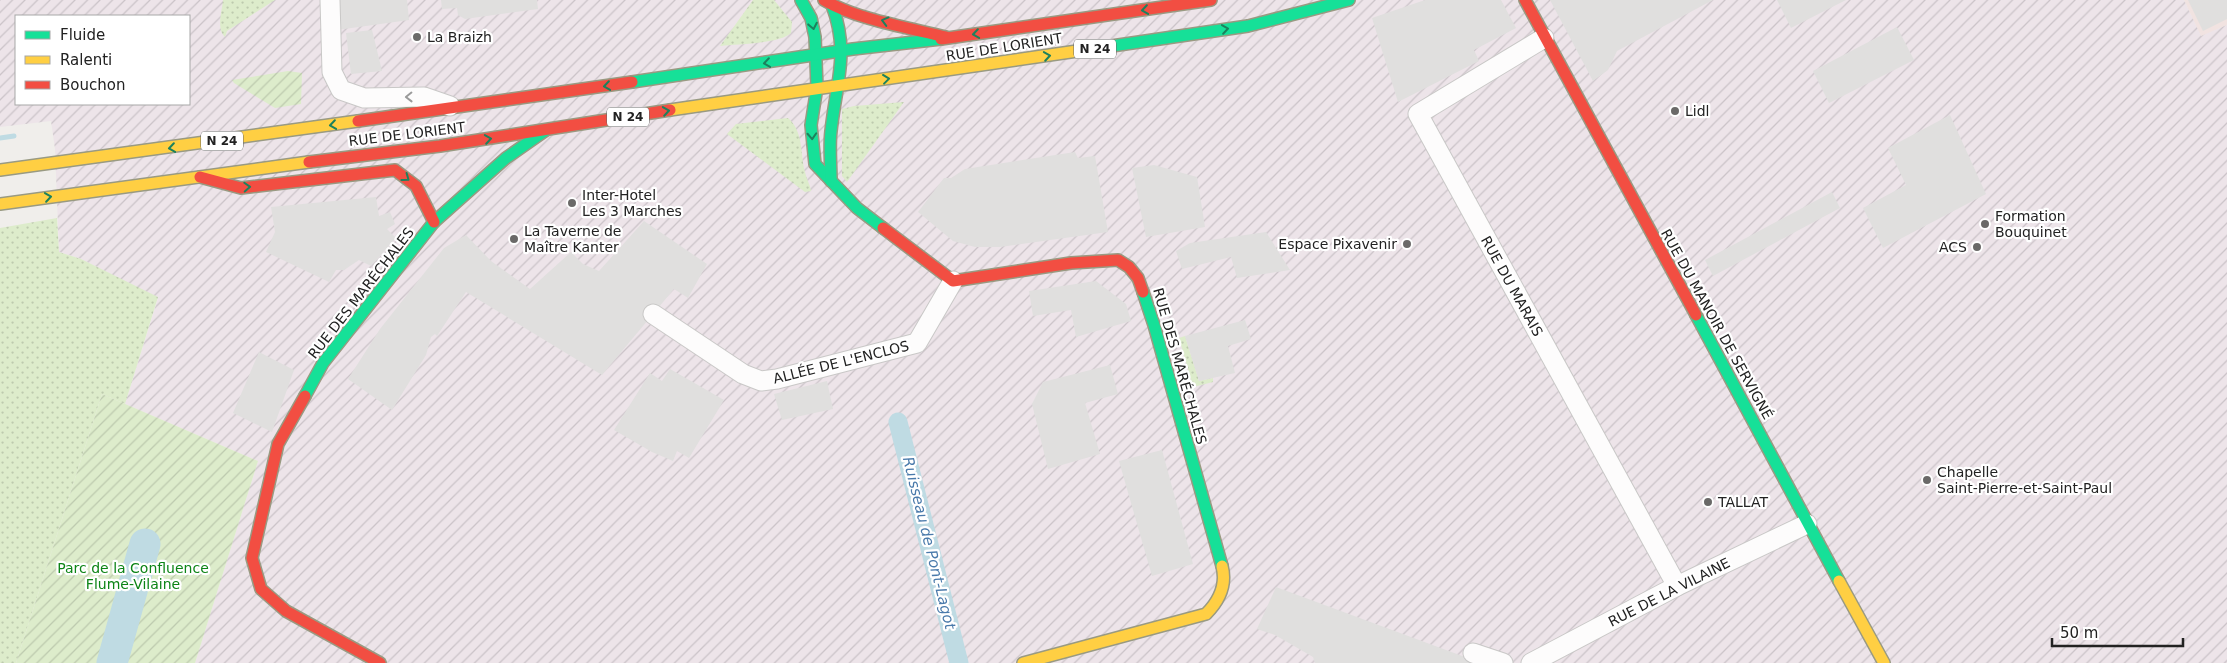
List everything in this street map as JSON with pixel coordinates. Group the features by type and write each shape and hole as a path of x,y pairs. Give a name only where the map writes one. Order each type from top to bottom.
{"street":[{"path":"330,0 332,72 342,90 364,98 424,97 456,108"},
{"path":"801,0 811,18 816,56 817,88 811,125 815,164 857,208 953,281"},
{"name":"RUE DE LORIENT","path":"0,204 440,146 817,88 986,66 1190,19 1211,0"},
{"name":"RUE DE LORIENT","path":"0,170 456,108 844,51 949,38 1190,19 1248,26 1349,0"},
{"name":"RUE DU MANOIR DE SERVIGNÉ","path":"1525,0 1807,524 1884,663"},
{"path":"828,3 949,38"},
{"path":"828,3 838,18 844,51 832,123 831,181"},
{"name":"RUE DU MARAIS","path":"1544,38 1418,114 1677,586"},
{"name":"RUE DES MARÉCHALES","path":"380,663 286,611 261,589 252,558 278,444 324,363 434,222 506,158 546,130"},
{"path":"200,177 241,188 394,170 416,186 434,222"},
{"name":"RUE DES MARÉCHALES","path":"953,281 1071,263 1118,260 1129,267 1138,278 1154,325 1224,574 1222,593 1216,604 1206,614 1023,663"},
{"name":"ALLÉE DE L'ENCLOS","path":"653,314 743,374 761,381 777,380 917,343 953,281"},
{"name":"RUE DE LA VILAINE","path":"1531,663 1677,586 1807,524"},
{"path":"1473,653 1503,663"}],"shaded area":[{"path":"0,0 2184,0 2201,36 2227,25 2227,663 195,663 258,461 125,404 158,298 81,259 59,252 55,149 51,121 0,127"},
{"path":"330,0 407,0 409,20 330,31"},
{"path":"441,0 537,0 538,9 465,19 458,15 457,8 442,9"},
{"path":"1425,0 1501,0 1516,28 1474,50 1479,61 1398,102 1372,18"},
{"path":"1550,0 1713,0 1617,51 1608,70 1593,81"},
{"path":"1777,0 1846,0 1791,28"},
{"path":"2184,0 2227,0 2227,25 2201,37"},
{"path":"2188,0 2227,0 2227,19 2203,31"},
{"path":"1897,27 1914,60 1829,103 1813,71"},
{"path":"372,30 382,71 351,74 346,33"},
{"path":"1950,115 1986,194 1883,248 1863,208 1906,185 1888,148"},
{"path":"1075,152 1078,158 1095,156 1108,232 1000,247 975,247 953,241 918,212 944,178 951,178 965,169"},
{"path":"1154,165 1197,177 1205,227 1146,237 1132,168"},
{"path":"1832,192 1840,208 1713,276 1705,260"},
{"path":"376,197 379,216 390,212 395,224 387,229 396,238 371,266 359,260 344,270 336,270 329,282 266,252 275,232 271,207"},
{"path":"644,221 707,264 688,298 674,289 602,375 466,292 437,336 435,334 431,337 426,355 392,410 348,379 380,329 444,248 466,235 491,261 530,289 571,252 583,264 599,271"},
{"path":"1266,232 1290,270 1237,278 1231,257 1182,269 1176,251 1190,243"},
{"path":"1096,281 1126,304 1131,321 1076,337 1071,310 1033,316 1029,291"},
{"path":"1245,320 1251,339 1228,346 1235,373 1199,381 1185,336"},
{"path":"259,352 294,370 272,432 233,413"},
{"path":"1110,365 1118,394 1085,403 1100,454 1048,469 1032,404 1043,382"},
{"path":"670,369 724,400 689,458 677,451 673,461 652,452 614,430 650,373 662,381"},
{"path":"827,381 833,409 782,420 774,394"},
{"path":"1162,450 1193,564 1152,576 1119,461"},
{"path":"1276,587 1477,663 1315,663 1313,657 1275,635 1257,629"}],"green space":[{"path":"223,0 275,0 227,31 225,37 222,34 220,25"},
{"path":"753,0 774,0 792,22 791,33 785,37 768,41 720,46"},
{"path":"288,71 302,73 301,104 275,108 232,80"},
{"path":"904,102 847,182 842,176 842,109 854,106"},
{"path":"788,118 799,136 803,165 811,191 805,192 727,134 736,124"},
{"path":"57,218 59,252 81,259 158,297 125,404 102,394 16,663 0,663 0,228"},
{"path":"1185,336 1199,381 1213,378 1213,382 1193,387 1179,338"},
{"name":"Parc de la Confluence Flume-Vilaine","path":"102,394 258,461 195,663 16,663"}],"waterway":[{"path":"0,138 14,136"},
{"name":"Ruisseau de Pont-Lagot","path":"898,422 959,663"},
{"path":"112,663 145,544"}],"traffic: fast":[{"path":"801,0 811,18 815,37 817,87 811,125 815,164 857,208 883,228"},
{"path":"1098,48 1248,26 1349,0"},
{"path":"831,181 830,137 841,53 840,38 832,5"},
{"path":"632,82 853,49 941,39"},
{"path":"305,396 323,363 434,222 506,158 546,130"},
{"path":"1143,292 1222,566"},
{"path":"1696,315 1839,581"}],"traffic: slow":[{"path":"670,110 1098,48"},
{"path":"0,170 358,121"},
{"path":"0,204 309,162"},
{"path":"1023,663 1206,614 1215,604 1221,592 1223,586 1222,566"},
{"path":"1839,581 1884,663"}],"traffic: jam":[{"path":"824,0 851,13 867,18 946,37"},
{"path":"941,39 1211,0"},
{"path":"1525,0 1696,315"},
{"path":"358,121 632,82"},
{"path":"309,162 440,146 670,110"},
{"path":"200,177 241,188 395,170 416,186 434,222"},
{"path":"883,228 953,281 1071,263 1118,260 1129,267 1138,278 1143,292"},
{"path":"305,396 278,444 252,558 261,589 286,611 380,663"}],"place":[{"name":"La Braizh","path":"417,37"},
{"name":"Lidl","path":"1675,111"},
{"name":"Inter-Hotel Les 3 Marches","path":"572,203"},
{"name":"Formation Bouquinet","path":"1985,224"},
{"name":"La Taverne de Maître Kanter","path":"514,239"},
{"name":"Espace Pixavenir","path":"1407,244"},
{"name":"ACS","path":"1977,247"},
{"name":"Chapelle Saint-Pierre-et-Saint-Paul","path":"1927,480"},
{"name":"TALLAT","path":"1708,502"}]}
